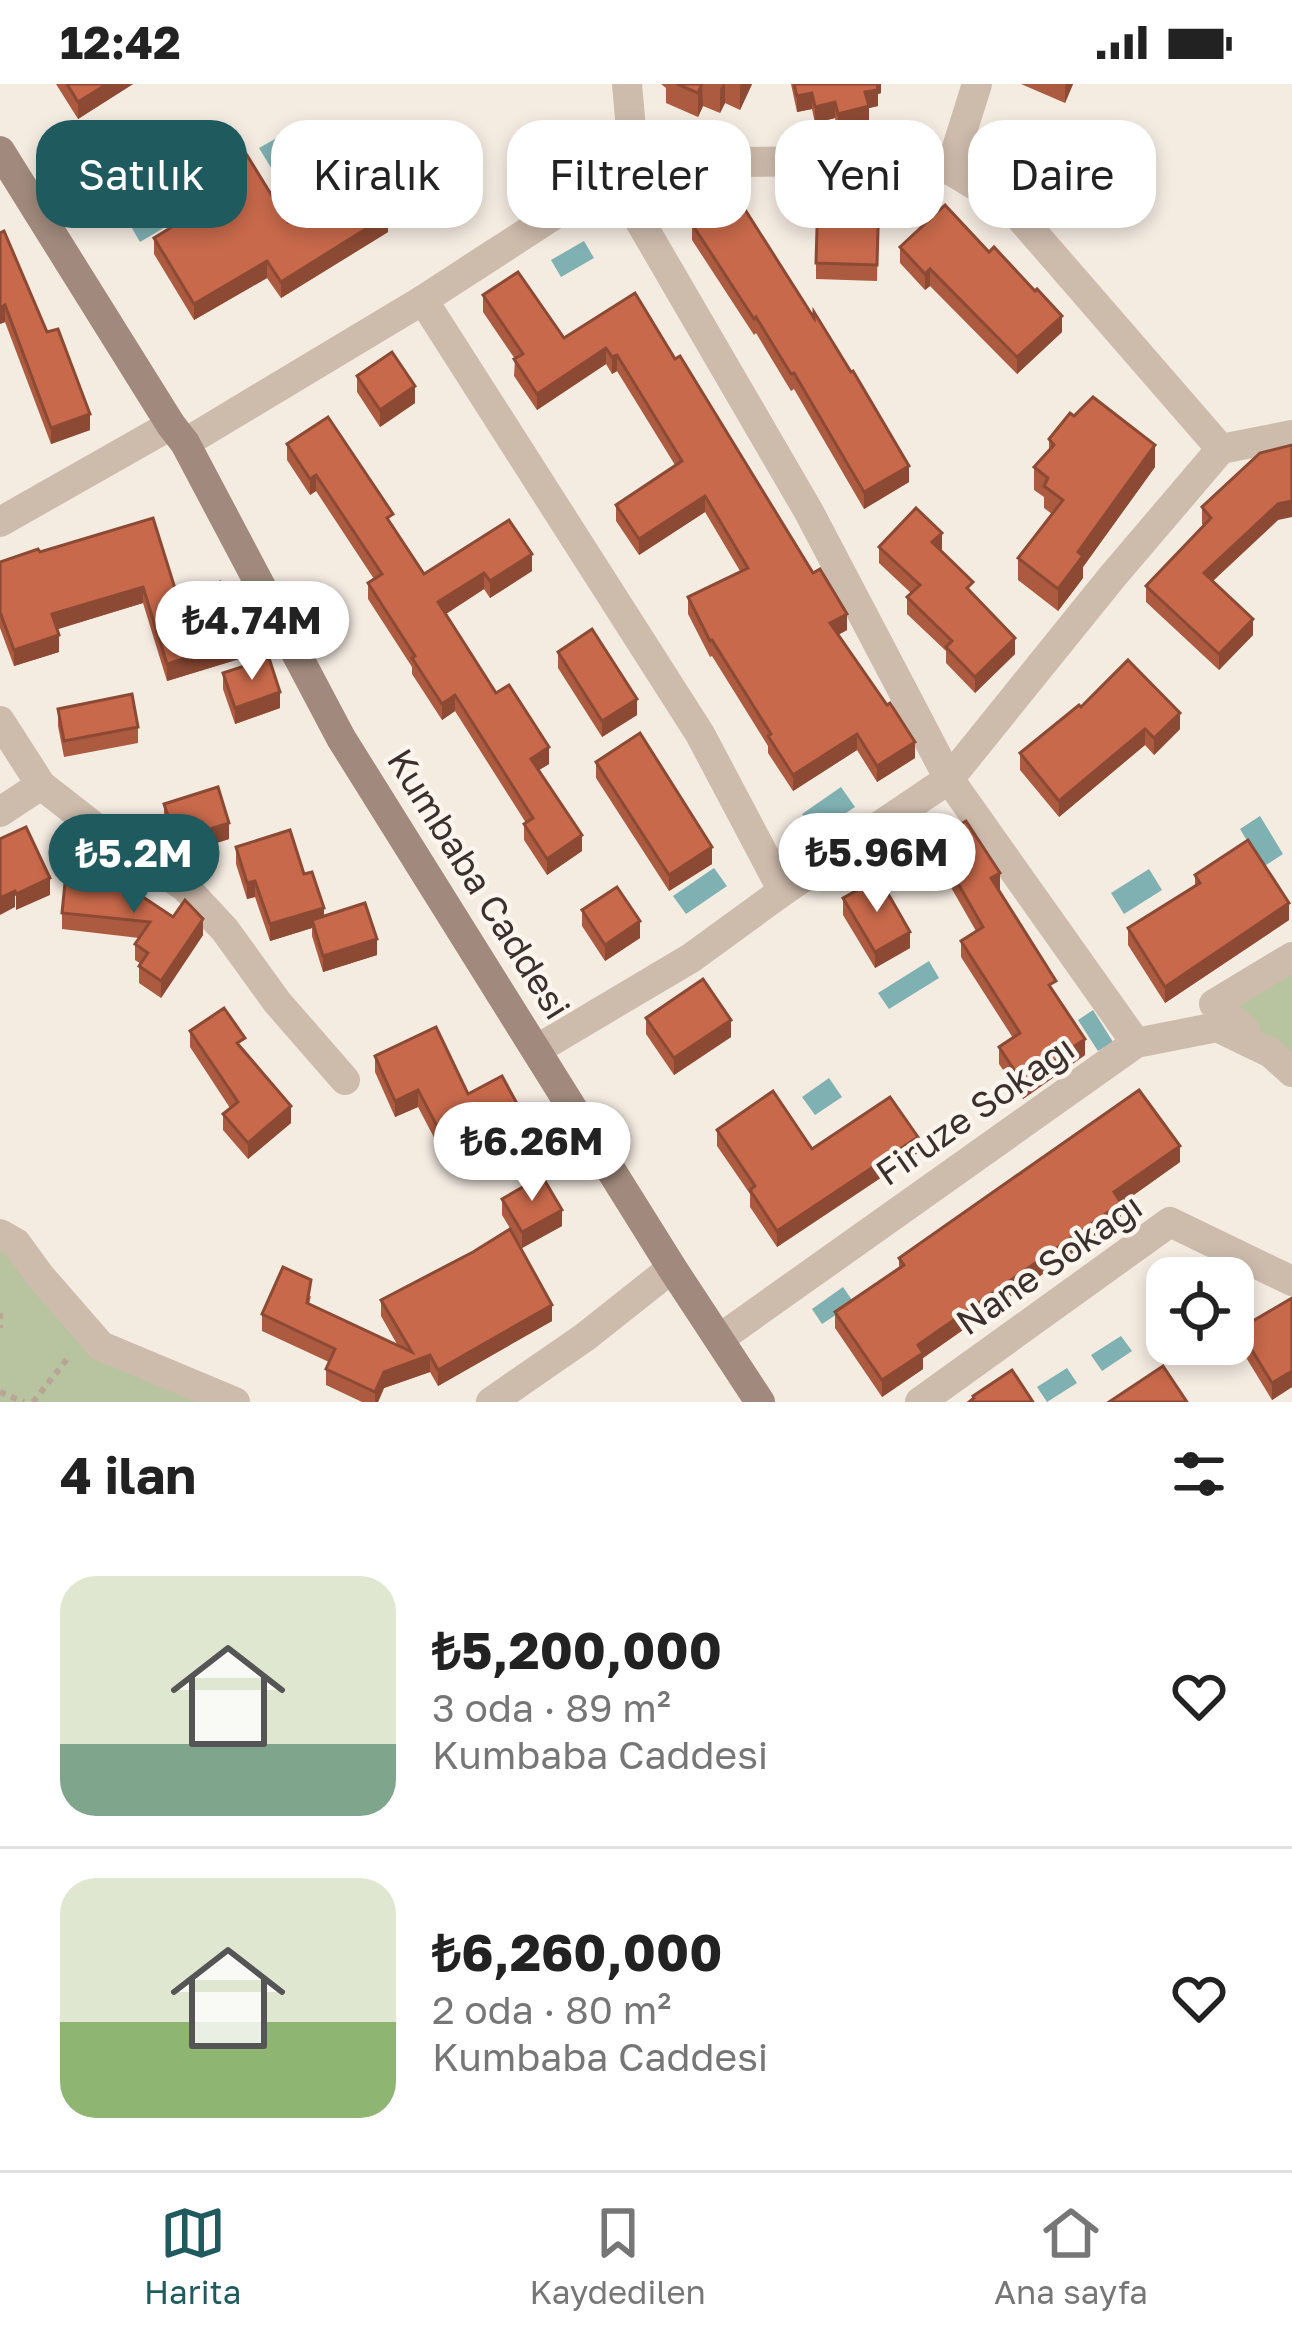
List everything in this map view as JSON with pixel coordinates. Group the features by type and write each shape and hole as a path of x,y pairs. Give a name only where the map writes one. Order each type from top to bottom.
{"street":[{"path":"626,120 627,84"},
{"path":"950,170 977,84"},
{"name":"Kumbaba Caddesi","path":"0,151 178,434 341,737 760,1402"},
{"path":"751,164 849,161 950,170 1011,207 1221,449"},
{"path":"0,522 178,434 423,300 533,228"},
{"path":"656,228 949,779 1136,1043"},
{"path":"423,300 700,734 783,891"},
{"path":"536,1050 691,958 949,779 1221,449 1292,435"},
{"path":"0,721 41,784 105,836 185,887 345,1080"},
{"path":"0,812 41,784"},
{"path":"1282,1062 1214,1004 1292,957"},
{"name":"Firuze Sokağı","path":"719,1339 1136,1043 1217,1027 1282,1062"},
{"name":"Nane Sokağı","path":"920,1402 1170,1222 1292,1282"},
{"path":"0,1234 16,1243 101,1346 235,1402"},
{"path":"491,1402 672,1268"}],"path":[{"path":"0,1313 0,1328"},
{"path":"33,1402 88,1332"},
{"path":"0,1392 24,1402"}],"green space":[{"path":"1292,972 1292,1052 1262,1043 1233,1008"},
{"path":"0,1234 101,1346 235,1402 0,1402"}],"water":[{"path":"271,141 271,168 259,148"},
{"path":"132,228 164,228 140,242"},
{"path":"584,241 594,258 561,277 551,260"},
{"path":"841,787 855,807 816,833 802,814"},
{"path":"1260,816 1283,854 1263,867 1240,829"},
{"path":"714,868 727,886 686,914 673,896"},
{"path":"1149,869 1162,890 1124,914 1111,893"},
{"path":"929,961 939,978 889,1009 878,993"},
{"path":"1093,1010 1113,1042 1098,1051 1078,1020"},
{"path":"829,1078 842,1097 815,1115 802,1097"},
{"path":"843,1287 854,1303 822,1324 812,1309"},
{"path":"1121,1336 1132,1351 1102,1371 1091,1355"},
{"path":"1067,1368 1077,1383 1047,1402 1037,1387"}],"building":[{"path":"67,84 107,84 78,102"},
{"path":"677,84 702,84 698,93"},
{"path":"794,84 877,84 878,90 865,92 869,106 838,114 835,102 815,107 812,93 797,96"},
{"path":"247,155 271,194 271,228 367,228 281,282 267,261 194,304 154,238 170,228 247,228"},
{"path":"944,206 989,252 994,247 1062,316 1017,357 930,269 925,274 900,247 920,228 944,228"},
{"path":"751,219 853,371 909,466 864,492 794,373 695,228 751,228"},
{"path":"817,228 878,228 877,265 816,263"},
{"path":"4,231 47,332 58,329 90,414 51,428 5,305 0,308 0,233"},
{"path":"518,272 564,338 635,293 675,359 680,356 813,573 820,569 847,614 830,623 915,742 877,766 857,734 793,775 688,597 748,568 705,496 639,539 616,505 682,461 617,355 612,357 606,348 537,394 514,359 523,354 483,295"},
{"path":"392,352 415,386 380,410 357,376"},
{"path":"1093,397 1155,445 1078,552 1083,556 1058,589 1018,558 1063,500 1044,486 1048,478 1034,467 1054,445 1049,439 1070,413 1074,416"},
{"path":"328,417 393,514 387,518 424,574 509,520 532,554 490,581 484,573 438,602 496,693 509,685 549,747 531,759 582,835 547,859 524,824 533,818 455,695 442,704 368,583 382,574 316,475 310,479 287,444"},
{"path":"1292,445 1292,501 1278,504 1204,573 1253,619 1219,654 1146,586 1211,518 1202,507 1260,453"},
{"path":"916,508 942,533 932,542 973,582 967,588 1015,638 975,677 946,647 952,641 907,597 920,585 879,547"},
{"path":"153,518 177,595 220,582 239,642 167,664 143,587 52,614 59,635 14,650 0,612 0,562"},
{"path":"592,629 637,699 602,721 558,652"},
{"path":"269,658 280,692 235,708 223,673"},
{"path":"1128,660 1180,713 1154,738 1145,729 1059,801 1020,753 1081,707"},
{"path":"132,694 138,727 64,741 58,709"},
{"path":"640,733 712,847 669,875 596,762"},
{"path":"218,787 229,823 176,840 164,804"},
{"path":"966,821 1000,873 991,878 1056,981 1049,985 1085,1039 1023,1083 999,1047 1020,1033 961,941 983,927 933,840"},
{"path":"26,827 50,878 0,898 0,839"},
{"path":"290,830 304,874 312,872 324,908 270,924 255,881 247,883 236,847"},
{"path":"1248,840 1289,903 1165,987 1128,928 1200,883 1195,875"},
{"path":"66,873 142,881 140,895 173,917 185,900 203,919 161,981 139,966 148,953 135,944 150,922 62,913"},
{"path":"879,878 910,932 875,952 843,898"},
{"path":"617,887 640,921 605,945 582,910"},
{"path":"365,903 377,939 323,956 312,920"},
{"path":"703,979 731,1020 674,1058 646,1018"},
{"path":"224,1008 245,1038 237,1043 291,1106 248,1143 223,1114 238,1102 190,1031"},
{"path":"436,1027 468,1094 502,1076 521,1111 449,1149 418,1090 395,1101 375,1056"},
{"path":"1139,1090 1180,1146 1114,1192 1121,1203 918,1345 923,1353 882,1380 835,1312 904,1265 899,1258"},
{"path":"773,1091 812,1149 890,1097 918,1137 777,1231 750,1190 755,1186 717,1130"},
{"path":"542,1176 562,1210 522,1232 502,1199"},
{"path":"510,1229 552,1305 438,1370 430,1355 384,1372 375,1392 326,1369 335,1349 262,1314 283,1267 311,1280 307,1303 412,1352 381,1300"},
{"path":"1292,1298 1292,1371 1272,1383 1254,1354 1254,1320"},
{"path":"1163,1366 1187,1402 1109,1402"},
{"path":"1012,1370 1033,1402 969,1402 973,1396"}]}
